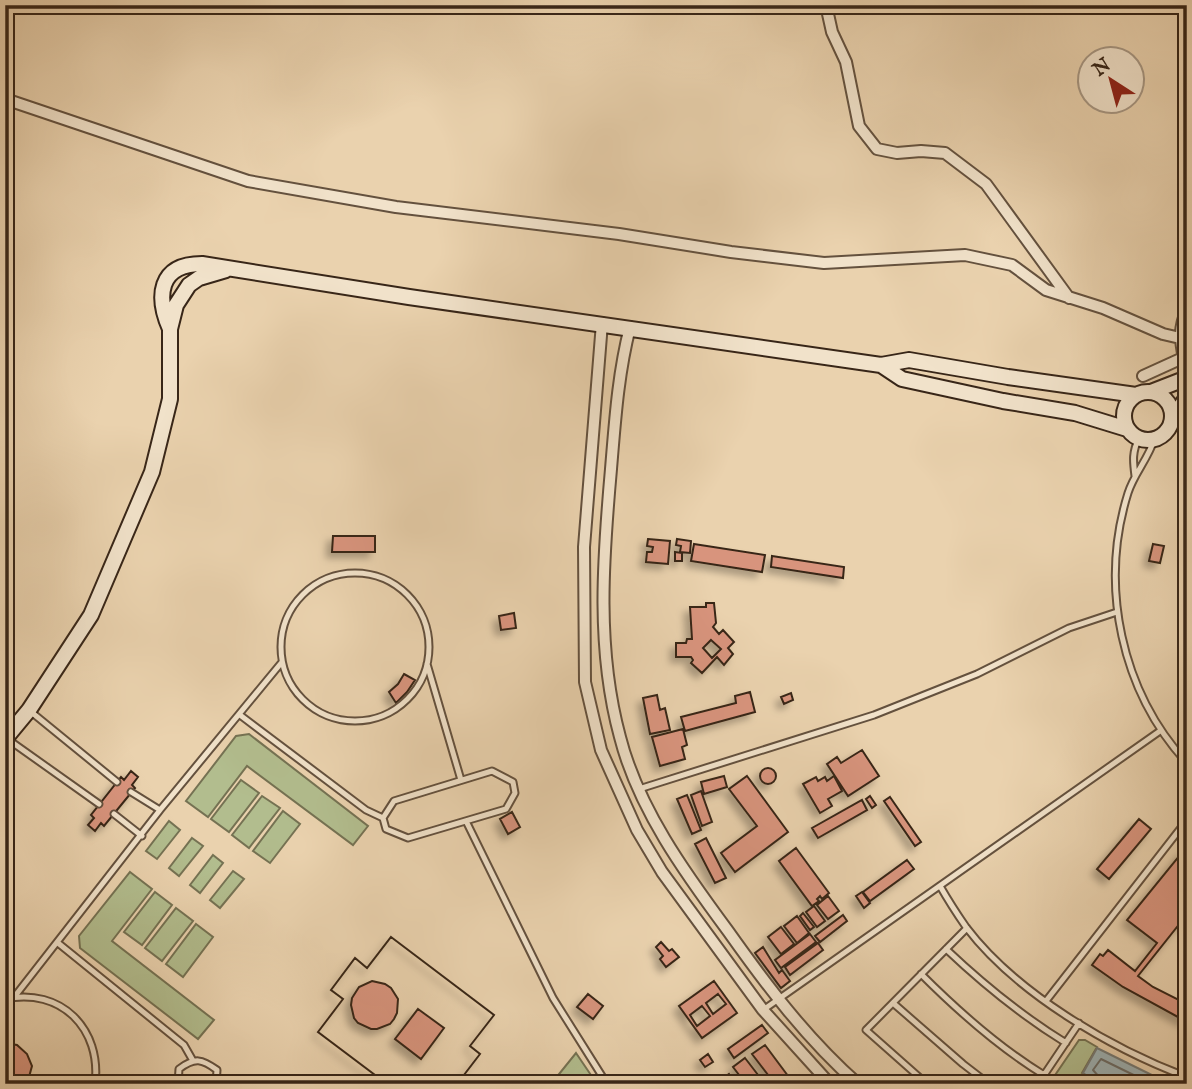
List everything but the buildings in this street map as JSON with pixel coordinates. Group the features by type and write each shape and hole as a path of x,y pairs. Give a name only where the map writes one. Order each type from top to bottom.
{"main road":[{"path":"170,329 163,312 163,284 172,273 190,264 881,365 909,360 1008,377 1158,394 1169,404 1172,418"},
{"path":"5,739 29,710 91,615 152,472 170,399 170,329 176,304 189,285 199,278 230,269"},
{"path":"881,365 902,379 1003,401 1075,413 1140,436 1167,432 1172,418 1187,397"},
{"path":"1140,436 1124,414 1126,407 1143,394 1187,377"}],"street":[{"path":"826,5 832,32 846,62 859,126 877,149 897,153 945,153 986,184 1069,298"},
{"path":"5,99 248,181 396,207 619,234 824,263 965,255 1012,265 1046,290 1103,308 1163,334 1180,338"},
{"path":"1143,376 1185,357 1180,338 1187,310"},
{"path":"602,323 584,547 585,682 601,750 637,830 662,872 763,1010 830,1084"},
{"path":"630,327 616,395 604,546 603,622 610,696 620,740 639,789 655,820 705,900 778,1000 807,1034 858,1084"}],"lane":[{"path":"1135,476 1133,460 1140,436"},
{"path":"1140,436 1146,460 1135,476 1125,503 1115,581 1117,612 1122,641 1144,704 1160,731 1187,763"},
{"path":"347,573 363,573 390,581 412,599 428,631 427,664 422,678 403,703 390,712 360,721 341,720 312,707 292,686 282,662 283,628 296,603 322,581 347,573"},
{"path":"639,789 874,715 977,674 1069,628 1117,612"},
{"path":"15,996 160,810 282,662"},
{"path":"427,664 461,780"},
{"path":"29,710 117,782"},
{"path":"240,715 366,810 383,818"},
{"path":"763,1010 1160,731"},
{"path":"5,739 99,804"},
{"path":"492,771 513,782 515,793 506,809 408,838 386,829 383,818 394,801 492,771"},
{"path":"131,792 160,810"},
{"path":"114,814 142,836"},
{"path":"1046,1001 1187,820"},
{"path":"466,821 553,998 607,1084"},
{"path":"940,886 967,928 1013,974 1046,1001 1119,1047 1187,1077"},
{"path":"927,1084 866,1030 967,928"},
{"path":"58,943 184,1045 192,1059"},
{"path":"946,948 1014,1008 1066,1043"},
{"path":"921,974 988,1036 1044,1075"},
{"path":"5,999 31,996 51,1002 80,1022 96,1054 95,1084"},
{"path":"893,1003 962,1064 989,1084"},
{"path":"1038,1084 1079,1023"},
{"path":"178,1084 179,1069 192,1059 204,1060 217,1070 216,1084"}],"green space":[{"path":"249,734 368,826 353,845 247,766 208,817 186,801 236,736"},
{"path":"241,780 259,793 229,832 211,819"},
{"path":"262,796 280,808 249,848 232,835"},
{"path":"283,811 300,824 270,863 253,851"},
{"path":"169,821 180,830 157,859 146,851"},
{"path":"192,838 203,846 179,876 169,868"},
{"path":"213,855 223,863 200,893 190,885"},
{"path":"233,871 244,879 220,908 210,900"},
{"path":"130,872 152,889 112,941 214,1020 198,1039 80,948 79,936"},
{"path":"155,892 172,905 142,945 124,932"},
{"path":"176,908 193,921 162,961 145,948"},
{"path":"196,924 213,937 183,977 166,964"},
{"path":"1079,1040 1085,1040 1097,1047 1082,1073 1098,1084 1049,1084"},
{"path":"576,1053 597,1084 551,1084"}],"water":[{"path":"1097,1048 1170,1084 1099,1084 1083,1073"}]}
